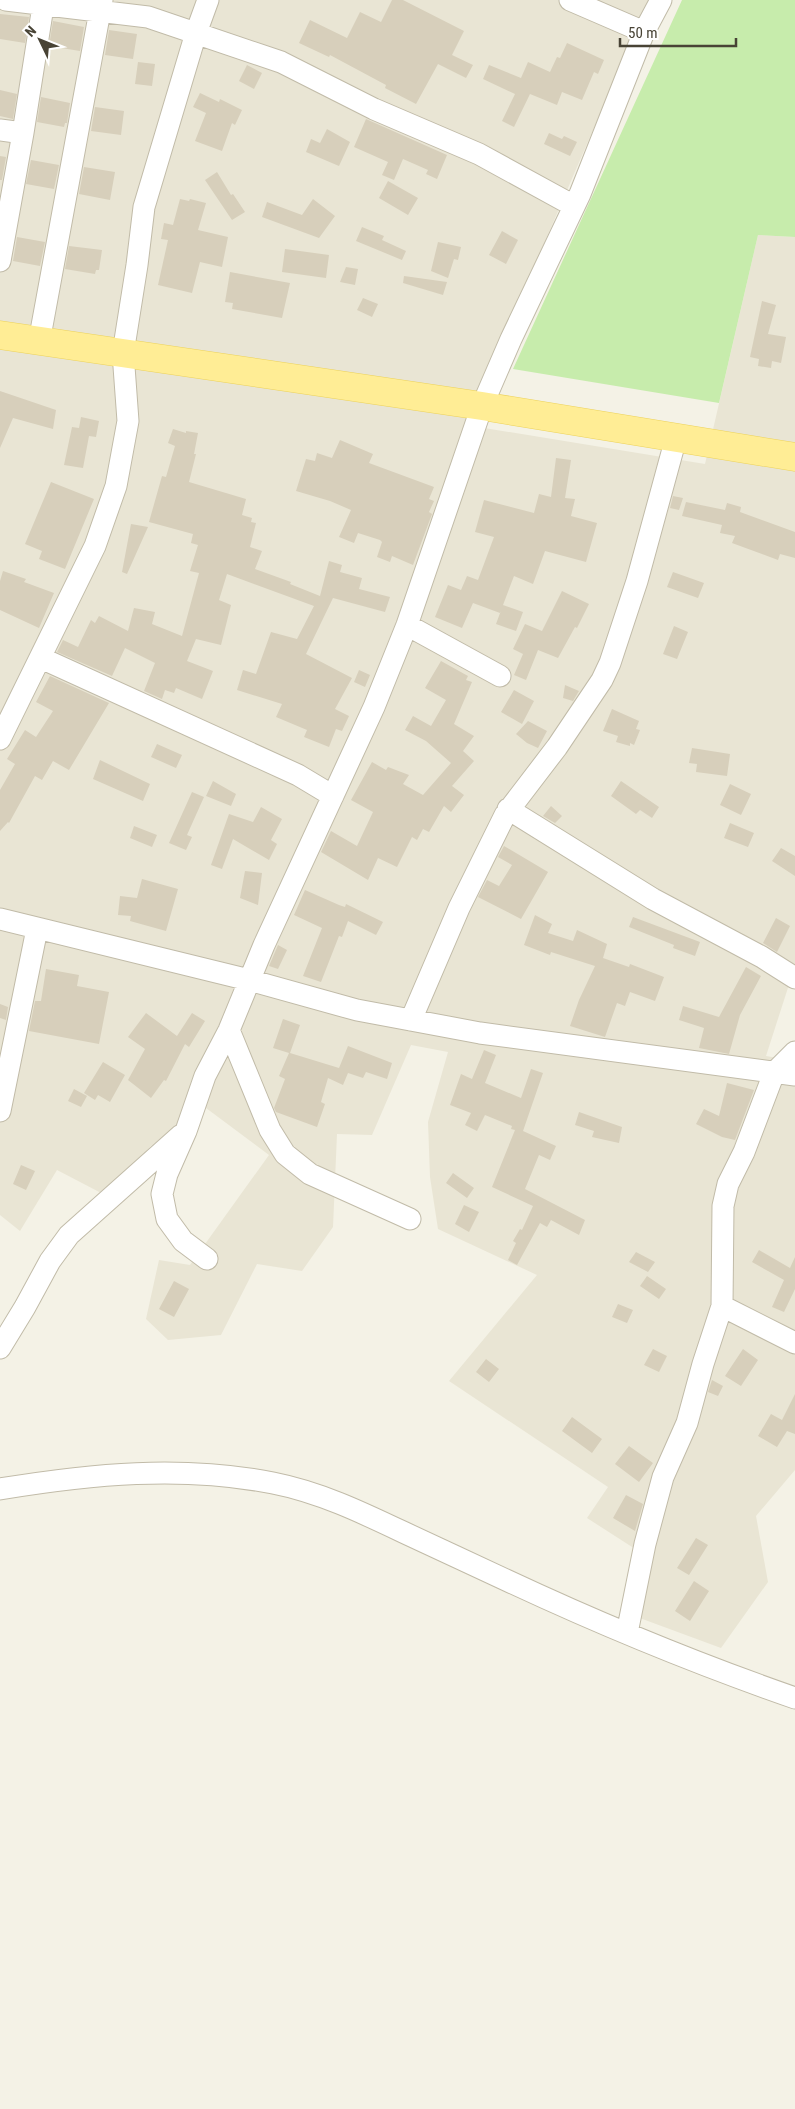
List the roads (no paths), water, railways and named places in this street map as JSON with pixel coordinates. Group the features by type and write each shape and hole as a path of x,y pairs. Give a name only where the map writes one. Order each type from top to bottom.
{"main road":[{"path":"0,335 482,406 795,457"}],"street":[{"path":"6,0 100,6 148,17 281,62 374,109 479,154 574,206"},
{"path":"0,739 96,546 116,486 128,421 123,353 144,206 196,33 208,0"},
{"path":"570,0 644,32"},
{"path":"207,1259 183,1241 167,1219 162,1194 167,1174 186,1131 205,1076 229,1030 248,980 368,722 407,625 482,406 511,339 574,206 644,32 661,0"},
{"path":"0,261 44,2"},
{"path":"39,342 100,6"},
{"path":"0,130 23,133"},
{"path":"411,1020 459,908 508,809 557,747 602,680 610,663 637,580 676,438"},
{"path":"407,625 500,676"},
{"path":"41,658 298,774 333,796"},
{"path":"508,809 653,899 762,957 795,978"},
{"path":"0,919 248,980 357,1010 480,1033 785,1074"},
{"path":"0,1112 37,929"},
{"path":"229,1030 270,1130 285,1154 310,1174 410,1219"},
{"path":"627,1633 645,1544 663,1478 688,1423 703,1364 722,1306 723,1206 728,1184 795,1052"},
{"path":"0,1348 50,1261 69,1235 186,1131"},
{"path":"722,1306 795,1343"},
{"path":"0,1489 70,1478 136,1473 177,1474 273,1483 325,1497 568,1609 795,1698"}]}
